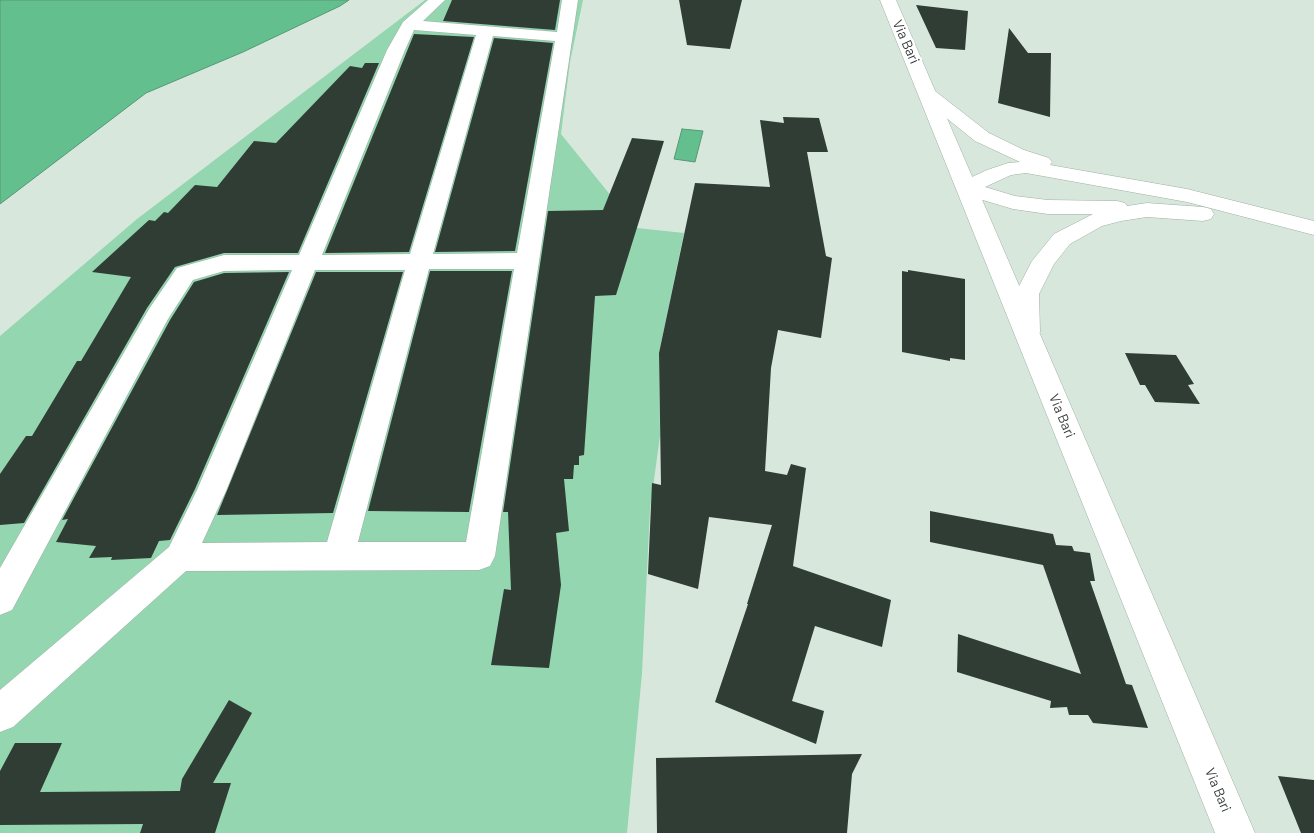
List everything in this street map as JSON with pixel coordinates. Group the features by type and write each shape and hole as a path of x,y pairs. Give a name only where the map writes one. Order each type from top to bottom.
{"street":[{"path":"0,714 180,557 211,491 396,50 409,26 437,0"},
{"path":"180,557 479,556 570,0"},
{"name":"Via Bari","path":"888,0 929,94 966,188 1236,833"},
{"path":"409,26 563,37"},
{"path":"339,555 419,262 486,31"},
{"path":"929,94 953,116 982,137 1017,154 1084,176"},
{"path":"966,188 1008,169 1026,167 1186,196 1314,228"},
{"path":"966,188 1012,202 1048,207 1100,206 1287,222"},
{"path":"1027,332 1027,294 1044,261 1062,239 1094,221 1120,214 1147,210"},
{"path":"0,598 158,315 185,274 224,263 526,261"}],"shaded area":[{"path":"0,0 349,0 243,52 146,93 0,204"},
{"path":"425,0 583,0 570,62 561,134 637,228 684,233 659,353 660,436 650,509 642,673 627,833 0,833 0,336 137,219"},
{"path":"682,129 703,131 695,162 674,159"}],"building":[{"path":"452,0 560,0 555,30 443,21"},
{"path":"679,0 742,0 730,49 687,45"},
{"path":"916,5 968,11 965,50 936,48"},
{"path":"1009,28 1028,53 1051,53 1050,117 998,103"},
{"path":"414,34 474,37 409,252 325,253"},
{"path":"494,38 553,43 515,251 435,252"},
{"path":"365,63 379,63 298,253 224,253 175,267 147,308 24,523 0,525 0,474 26,436 32,436 77,361 81,361 131,277 92,272 149,220 155,221 164,212 168,213 195,185 217,187 254,141 276,143 350,66 362,68"},
{"path":"783,117 819,118 828,152 807,152 826,256 832,258 821,338 778,330 771,368 765,471 787,475 791,464 806,468 793,566 891,600 882,647 815,626 792,701 824,711 816,744 715,702 772,525 709,517 698,589 648,574 652,483 661,485 659,353 695,183 770,187 760,120 784,123"},
{"path":"632,138 664,141 616,295 595,296 584,455 579,456 579,465 574,465 573,479 564,479 569,531 556,533 561,585 549,668 491,665 504,589 511,590 508,512 503,512 548,211 603,210"},
{"path":"908,270 965,279 965,360 950,358 950,361 902,352 902,271 908,272"},
{"path":"430,271 512,271 469,512 368,511"},
{"path":"289,272 195,489 170,540 159,541 151,558 111,560 112,557 89,558 96,546 56,542 68,519 62,520 170,320 194,282 224,273"},
{"path":"316,272 403,272 333,513 217,515"},
{"path":"1125,353 1176,355 1194,384 1188,385 1200,404 1155,402 1145,385 1140,385"},
{"path":"930,511 1053,534 1056,545 1072,546 1074,551 1090,553 1095,581 1090,581 1126,684 1132,685 1148,728 1093,723 1088,715 1069,715 1067,707 1050,708 1051,701 957,672 958,634 1081,674 1043,565 930,542"},
{"path":"229,700 252,713 213,783 231,783 215,833 140,833 143,824 0,825 0,771 15,743 62,743 40,792 180,791 182,779"},
{"path":"862,754 852,774 847,833 657,833 656,758"},
{"path":"1278,776 1314,780 1314,833 1301,833"}]}
